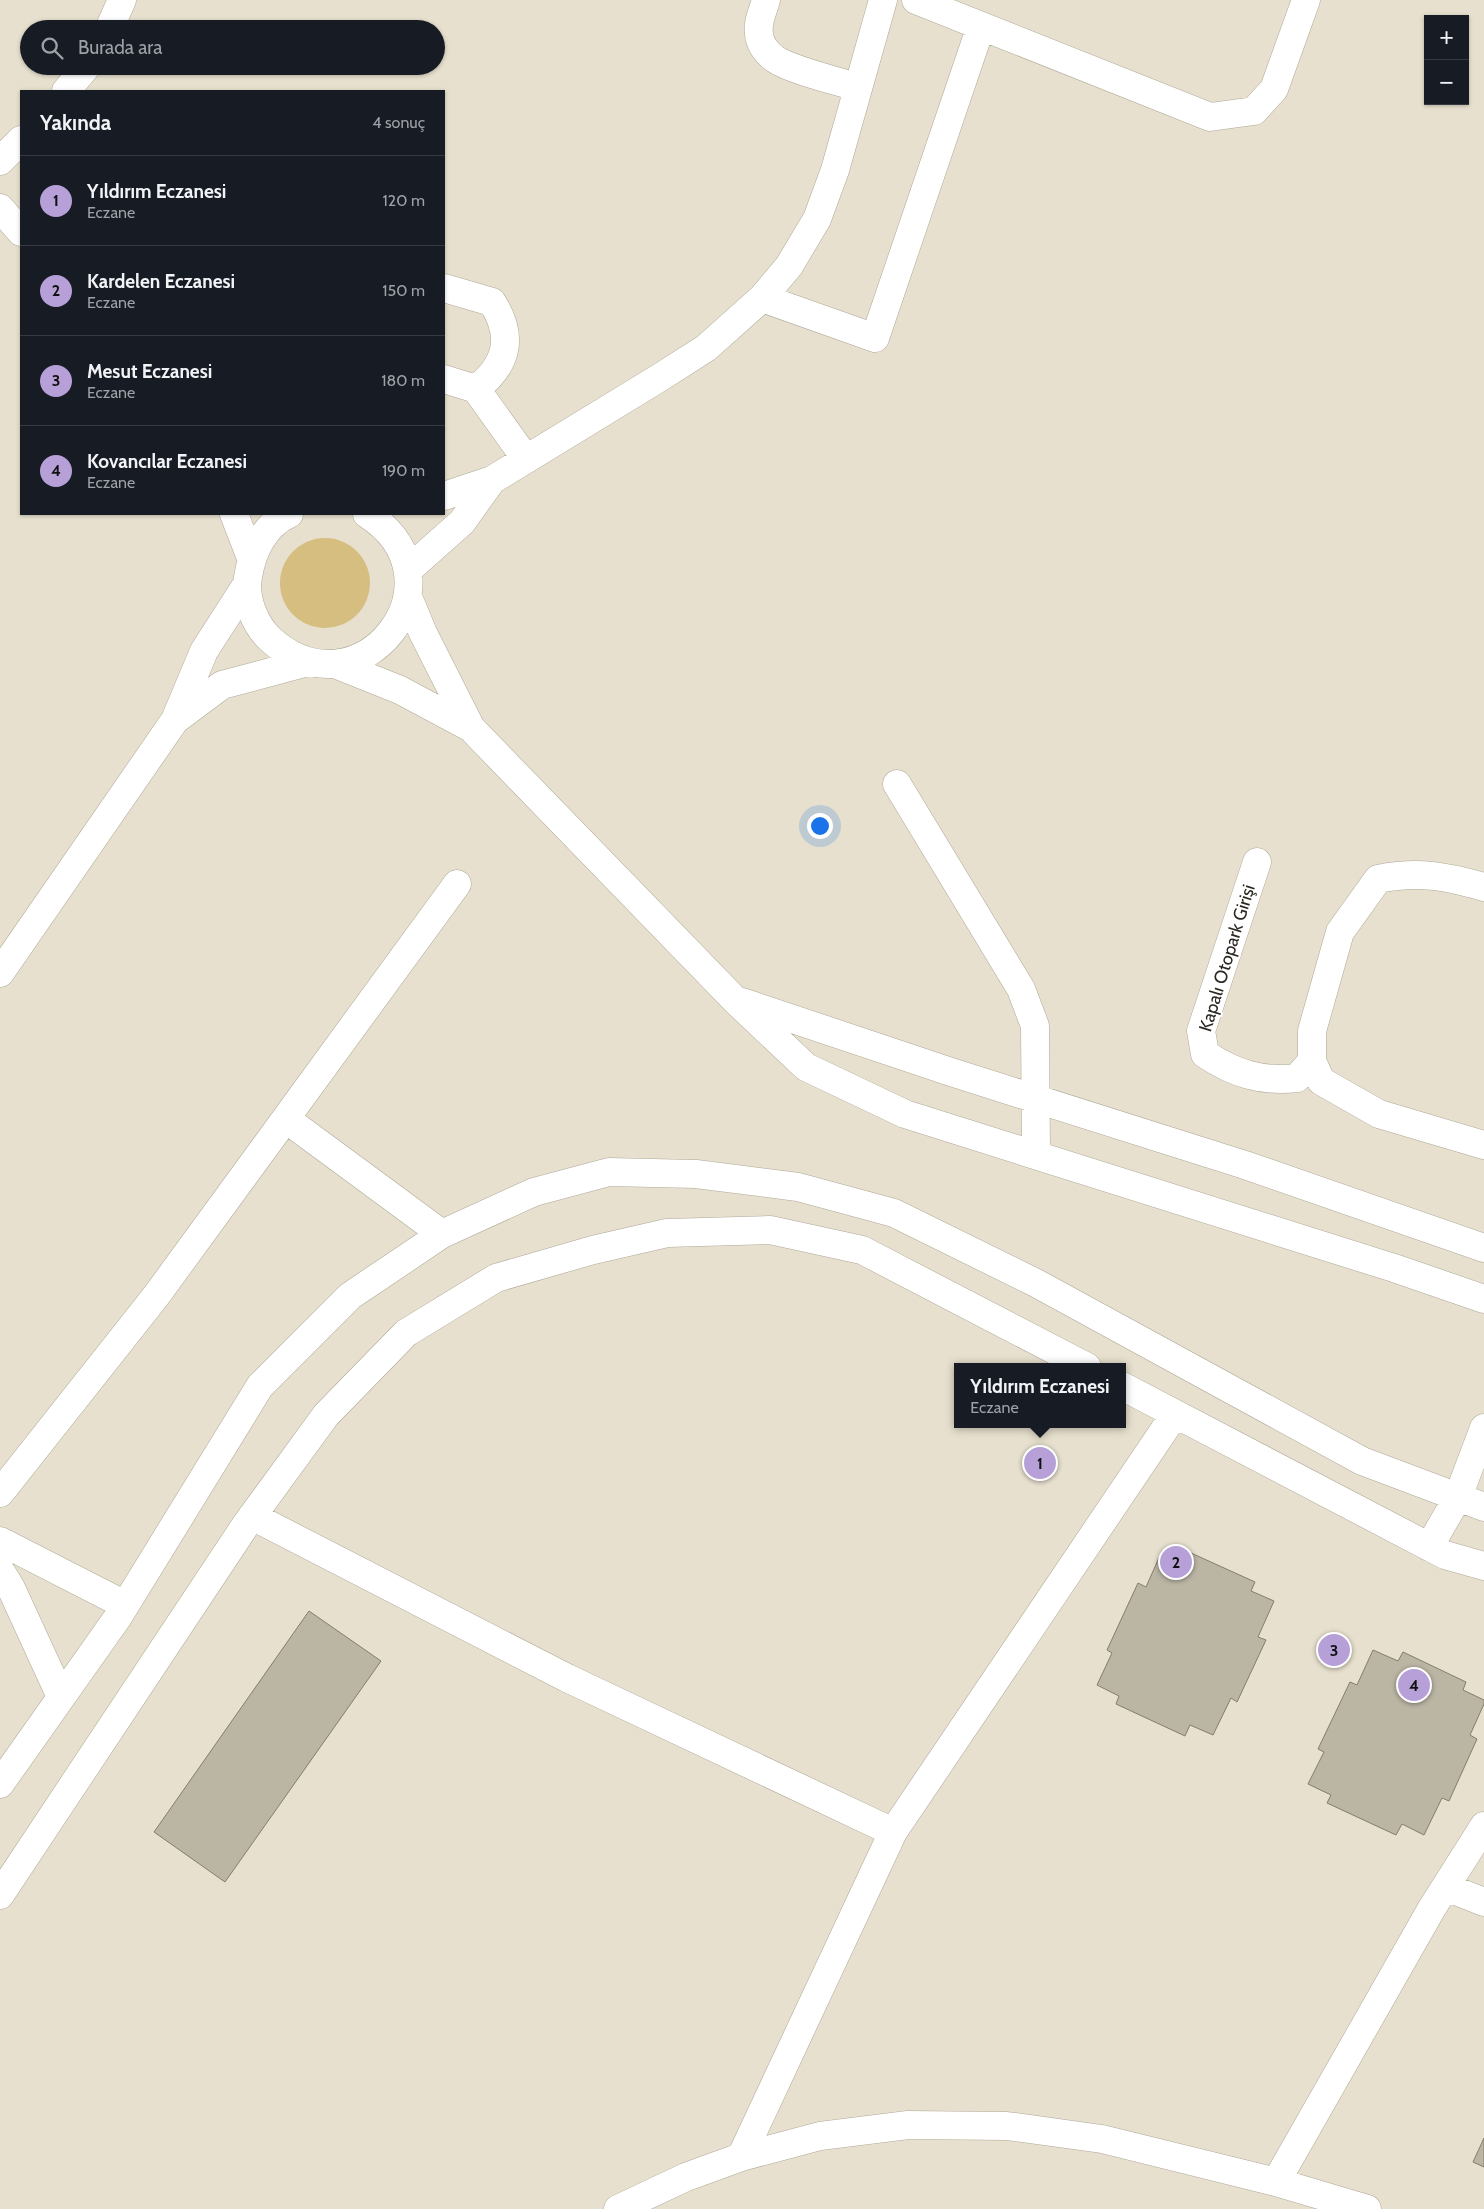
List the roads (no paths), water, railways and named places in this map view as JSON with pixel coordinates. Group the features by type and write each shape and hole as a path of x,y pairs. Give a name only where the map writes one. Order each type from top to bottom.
{"street":[{"path":"113,20 122,0"},
{"path":"766,0 758,24 762,44 768,53 777,61 857,87"},
{"path":"445,496 492,480 706,348 762,298 789,266 817,219 834,170 883,0"},
{"path":"916,0 1210,117 1254,111 1274,89 1306,0"},
{"path":"762,298 875,338 980,26"},
{"path":"67,90 79,75"},
{"path":"0,162 20,141"},
{"path":"0,208 20,231"},
{"path":"445,288 492,302 501,316 506,333 504,351 499,366 489,379 476,389"},
{"path":"445,379 476,389 526,458"},
{"path":"408,570 462,522 492,480"},
{"path":"234,515 249,571 252,610 264,633 284,652 308,662 335,664 361,658 383,643 399,622 408,597 408,570 399,545 382,524 368,515"},
{"path":"0,973 175,720 204,651 249,571 264,534 286,515"},
{"path":"408,597 471,728"},
{"path":"175,720 222,685 308,662"},
{"path":"335,664 400,690 471,728 736,1000 806,1068 905,1114 1484,1298"},
{"path":"897,784 1021,989 1035,1026 1034,1099 1036,1156"},
{"name":"Kapalı Otopark Girişi","path":"1257,862 1201,1031 1206,1054 1220,1063 1251,1076 1275,1081 1297,1078 1312,1061"},
{"path":"1484,887 1449,877 1404,874 1378,879 1340,932 1312,1031 1312,1061 1321,1081 1379,1114 1484,1145"},
{"path":"0,1493 156,1296 458,884"},
{"path":"736,1000 1034,1099 1245,1164 1484,1248"},
{"path":"286,1119 442,1234"},
{"path":"0,1784 125,1605 260,1386 350,1296 442,1234 534,1192 609,1172 696,1174 798,1187 894,1213 1036,1283 1362,1460 1484,1507"},
{"path":"0,1895 252,1516 326,1415 406,1333 496,1278 593,1250 667,1233 770,1230 862,1250 1079,1363"},
{"path":"1126,1388 1445,1555 1484,1566"},
{"path":"740,2157 893,1832 1175,1414"},
{"path":"1429,1547 1458,1497 1484,1428"},
{"path":"252,1516 567,1678 893,1832"},
{"path":"0,1541 125,1605"},
{"path":"0,1570 11,1588 61,1698"},
{"path":"1276,2182 1446,1887 1484,1826"},
{"path":"1446,1887 1484,1902"},
{"path":"618,2209 686,2177 740,2157 820,2136 908,2125 1007,2126 1102,2139 1276,2182 1366,2209"}],"place":[{"name":"Yıldırım Eczanesi","path":"1040,1463"},
{"name":"Kardelen Eczanesi","path":"1176,1562"},
{"name":"Mesut Eczanesi","path":"1334,1650"},
{"name":"Kovancılar Eczanesi","path":"1414,1685"}]}
